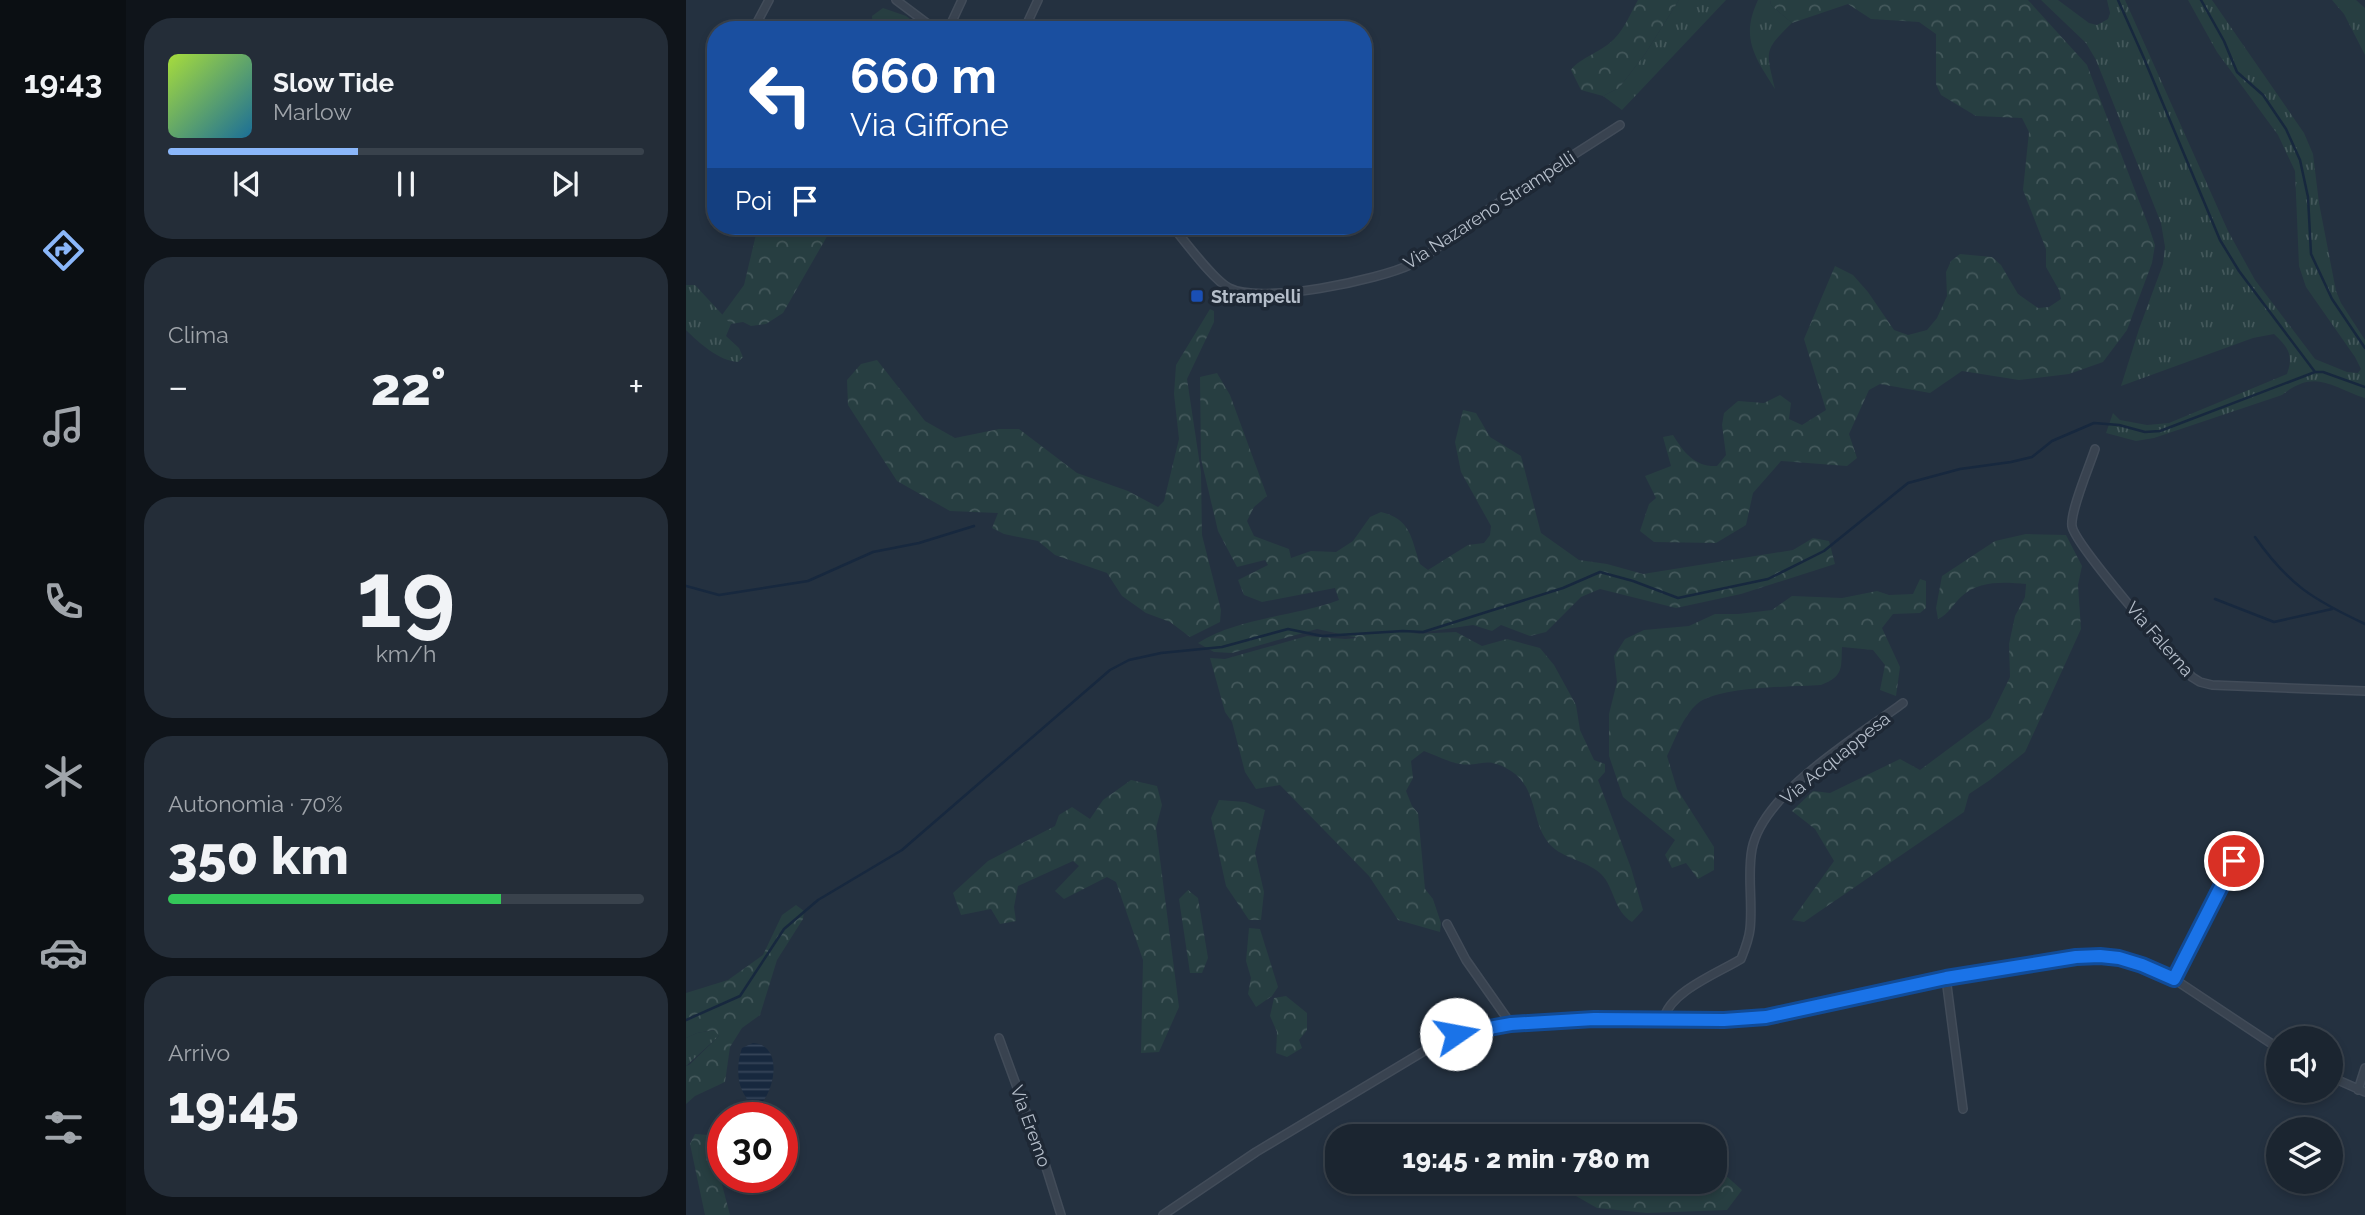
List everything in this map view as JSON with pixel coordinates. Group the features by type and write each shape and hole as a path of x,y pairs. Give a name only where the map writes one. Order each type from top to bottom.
{"street":[{"path":"758,21 769,0"},
{"path":"896,0 924,21"},
{"path":"952,21 962,0"},
{"path":"1028,21 1038,0"},
{"name":"Via Nazareno Strampelli","path":"1180,235 1222,283 1233,290 1273,294 1324,288 1412,263 1476,217 1620,125"},
{"name":"Via Falerna","path":"2095,449 2073,517 2074,531 2090,555 2192,677 2211,685 2365,691"},
{"name":"Via Acquappesa","path":"1664,1019 1668,1007 1677,997 1741,959 1750,930 1752,849 1768,814 1803,778 1903,704"},
{"path":"2174,979 2234,861"},
{"path":"1447,924 1461,953 1511,1024"},
{"path":"1163,1215 1264,1147 1446,1038 1469,1030 1511,1024 1594,1019 1724,1020 1766,1017 1946,978 2057,959 2100,956 2131,961 2174,979 2266,1040"},
{"path":"1946,978 1963,1109"},
{"name":"Via Eremo","path":"999,1038 1044,1161 1060,1215"},
{"path":"2343,1082 2362,1091 2365,1068"}],"green space":[{"path":"1638,0 1679,0 1645,54 1619,88 1603,96 1581,90 1571,70 1615,38"},
{"path":"1679,0 1726,0 1622,110 1603,96 1619,88 1645,54"},
{"path":"1758,0 1770,0 1771,5 1792,23 1769,52 1775,89 1752,47 1750,25"},
{"path":"1770,0 2028,0 2087,65 2155,245 2152,263 2127,330 2103,362 2069,374 2019,380 1962,371 1930,393 1880,384 1869,390 1849,434 1857,458 1847,466 1781,461 1753,493 1746,525 1716,543 1654,542 1640,531 1649,504 1656,498 1645,476 1671,466 1663,437 1673,435 1691,458 1702,464 1717,466 1726,455 1722,425 1724,413 1738,401 1764,403 1780,395 1791,403 1789,419 1802,425 1826,410 1804,339 1835,266 1853,275 1894,330 1908,335 1927,330 1937,318 1947,296 1946,272 1951,261 1960,254 1992,257 2001,265 2018,294 2038,308 2049,307 2061,299 2046,267 2046,249 2023,190 2029,132 2022,118 1976,116 1941,95 1936,84 1936,34 1919,22 1871,19 1848,4 1792,23 1771,5"},
{"path":"2041,0 2058,0 2089,23 2097,25 2108,19 2110,13 2107,0 2125,0 2228,231 2255,280 2315,359 2347,372 2358,373 2361,369 2355,357 2306,287 2299,266 2295,171 2278,135 2217,52 2188,0 2212,0 2304,133 2313,154 2319,203 2336,291 2365,340 2365,398 2314,381 2294,387 2282,395 2154,438 2136,441 2106,433 2113,413 2120,420 2147,425 2169,423 2287,374 2290,356 2274,334 2253,338 2121,386 2163,264 2165,247 2161,223 2096,60 2086,43"},
{"path":"2332,0 2356,0 2365,8 2365,55 2344,14"},
{"path":"883,8 912,21 872,21 872,16"},
{"path":"756,235 828,235 783,313 766,324 731,324 722,315 744,285"},
{"path":"686,285 695,285 731,324 726,336 739,348 743,357 738,362 717,355 686,330"},
{"path":"1210,309 1214,311 1214,322 1187,379 1201,472 1202,535 1221,610 1220,622 1190,637 1170,622 1146,613 1122,596 1107,573 1055,555 1038,541 1004,534 992,528 998,513 950,511 897,481 848,405 847,380 861,364 877,360 925,421 955,438 999,429 1019,429 1077,473 1128,491 1158,507 1164,501 1179,439 1174,394 1176,365"},
{"path":"1217,373 1230,395 1267,496 1254,507 1247,521 1254,536 1289,549 1291,558 1311,551 1336,552 1353,541 1370,517 1381,512 1391,515 1404,525 1412,538 1420,564 1428,570 1468,545 1484,543 1490,535 1491,526 1461,472 1455,442 1463,410 1476,413 1490,437 1521,456 1541,533 1579,560 1643,574 1793,550 1813,538 1829,541 1835,564 1741,594 1676,608 1600,589 1581,597 1546,632 1530,636 1501,625 1492,631 1473,625 1412,634 1456,632 1482,646 1507,639 1540,648 1554,665 1576,705 1580,730 1594,760 1605,764 1605,772 1598,780 1631,868 1643,910 1632,922 1621,911 1601,874 1559,852 1547,841 1525,786 1511,771 1502,766 1490,763 1460,764 1424,751 1411,761 1413,778 1406,791 1418,813 1425,889 1433,899 1441,923 1440,932 1398,920 1369,876 1280,785 1256,789 1245,772 1232,722 1225,712 1210,658 1225,659 1307,636 1358,638 1317,629 1232,653 1214,652 1198,643 1214,634 1249,622 1339,600 1335,588 1262,602 1244,595 1238,580 1268,565 1265,560 1237,567 1218,531 1201,459 1200,377"},
{"path":"2026,534 2066,535 2082,566 2078,585 2081,629 2025,752 1969,794 1964,812 1804,922 1792,920 1834,861 1815,829 1792,811 1813,791 1830,793 1900,759 1920,770 1990,718 2010,677 2009,644 2015,616 2025,597 2026,584 2001,583 1976,587 1962,596 1938,619 1936,608 1942,576 1995,541"},
{"path":"1920,579 1926,581 1926,608 1920,613 1893,614 1882,628 1900,667 1896,696 1880,690 1885,665 1873,650 1842,647 1840,670 1834,678 1821,685 1775,687 1721,694 1707,698 1692,709 1667,756 1677,789 1714,847 1714,870 1698,879 1686,863 1672,868 1665,855 1675,840 1623,797 1609,756 1609,714 1617,682 1614,656 1625,639 1644,630 1689,626 1715,614 1772,610 1792,596 1842,598 1877,591 1889,595 1913,594"},
{"path":"1131,780 1157,786 1162,805 1156,828 1179,1007 1159,1052 1141,1053 1143,960 1116,882 1107,877 1064,899 1055,891 1079,866 1073,861 1018,886 1014,907 1016,921 1000,924 991,909 961,915 953,893 988,861 1055,826 1059,815 1072,807 1090,819 1103,800"},
{"path":"1219,800 1245,802 1265,810 1255,853 1264,892 1261,920 1249,920 1226,886 1211,818"},
{"path":"1188,890 1198,898 1208,958 1202,973 1190,973 1179,899"},
{"path":"796,905 804,911 803,919 777,960 760,1015 742,1028 730,1047 725,1082 695,1096 686,1104 686,1066 719,1036 714,1030 686,1038 686,993 728,980 763,955 782,915"},
{"path":"1249,928 1260,929 1278,987 1272,996 1256,1007 1248,994 1251,978 1246,961"},
{"path":"1286,996 1307,1013 1307,1030 1299,1040 1302,1048 1287,1057 1276,1053 1277,1032 1270,1016 1274,998"},
{"path":"715,1030 719,1036 686,1066 686,1038"},
{"path":"695,1134 707,1135 707,1193 724,1193 730,1215 705,1215 690,1144"},
{"path":"1727,1177 1742,1190 1727,1210 1647,1213 1597,1208 1572,1194 1727,1194"}],"water":[{"path":"753,1043 763,1046 770,1053 773,1073 762,1102 748,1102 740,1085 738,1074 742,1048"}],"waterway":[{"path":"2118,0 2220,240 2239,271 2315,372"},
{"path":"2201,0 2224,41 2237,72 2263,95 2286,129 2300,160 2308,197 2311,254 2332,299 2365,348"},
{"path":"686,1020 740,996 784,929 818,900 902,850 1110,670 1129,660 1161,653 1222,647 1288,629 1322,636 1423,632 1563,588 1600,572 1678,598 1768,579 1824,551 1908,483 1960,469 2032,457 2052,441 2094,423 2119,425 2145,432 2160,431 2315,372 2323,372 2365,387"},
{"path":"686,586 719,595 808,581 873,552 919,543 974,526"},
{"path":"2255,537 2279,567 2303,589 2330,607 2365,624"},
{"path":"2215,599 2274,622 2332,609"}],"place":[{"name":"Strampelli","path":"1197,296"}],"route":[{"path":"1456,1034 1511,1024 1594,1019 1724,1020 1766,1017 1946,978 2076,957 2119,958 2174,979 2234,861"}]}
